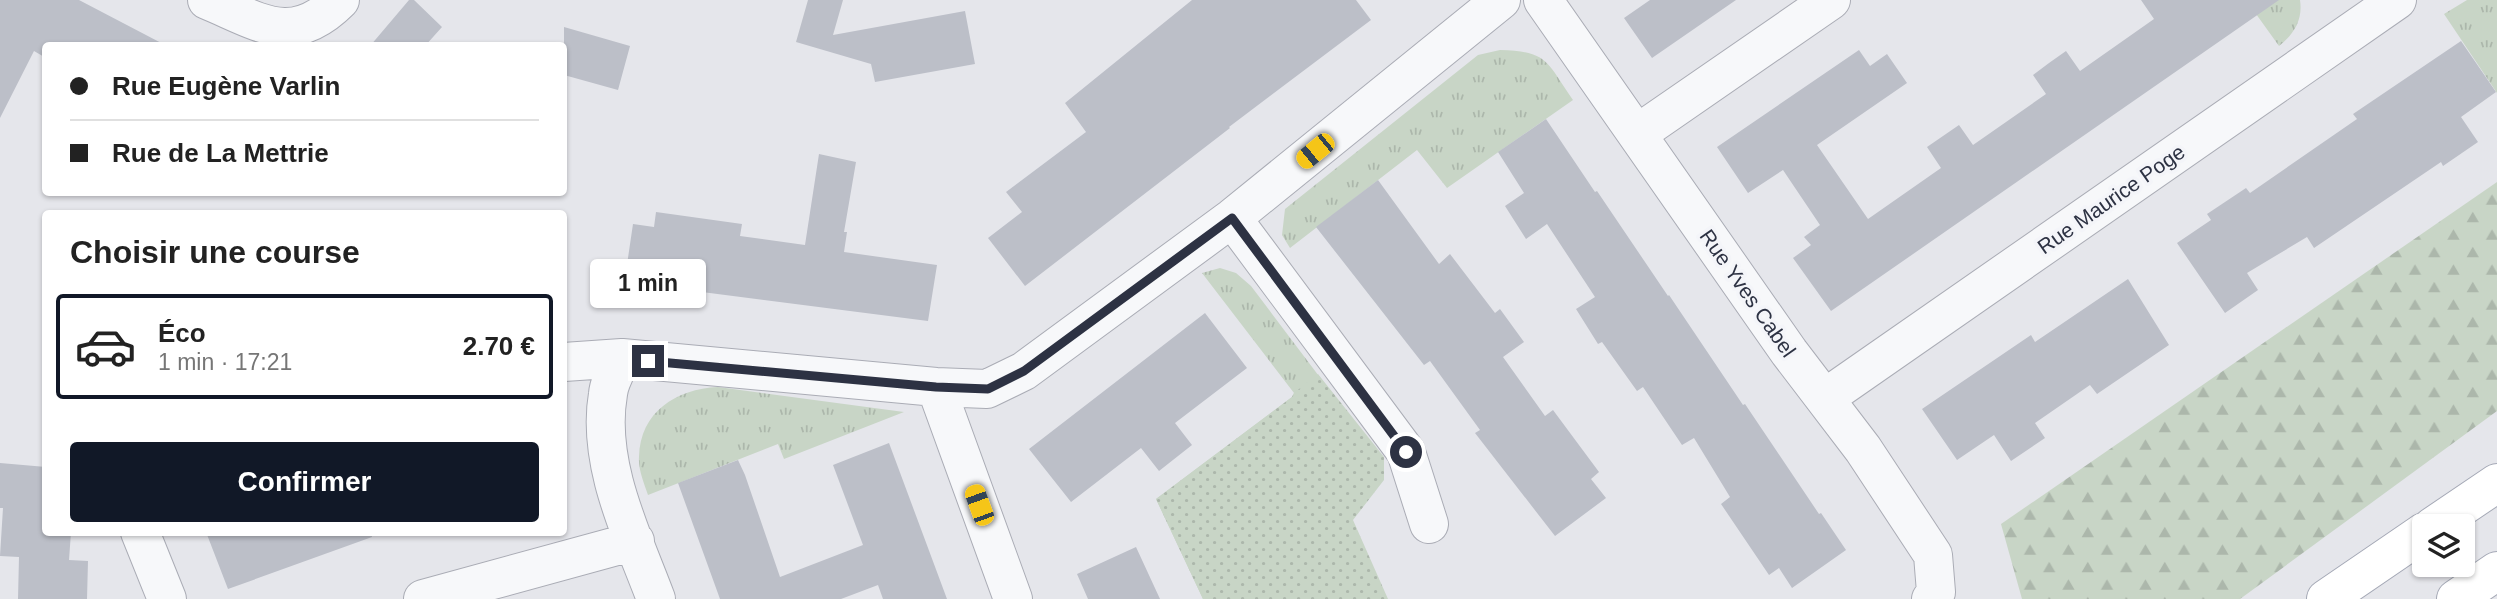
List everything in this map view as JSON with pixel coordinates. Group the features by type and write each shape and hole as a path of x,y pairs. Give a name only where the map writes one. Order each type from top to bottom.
{"main road":[{"path":"2451,514 2497,482"},
{"path":"2326,599 2412,540"},
{"path":"2456,599 2497,571"}],"street":[{"path":"207,0 267,25 298,28 324,16 340,0"},
{"path":"567,362 622,358 936,387 988,389 1024,371 1232,218 1501,0"},
{"name":"Rue Yves Cabel","path":"1544,0 1788,352 1863,449 1933,555 1933,595"},
{"path":"1637,134 1830,0"},
{"name":"Rue Maurice Poge","path":"1825,398 2397,0"},
{"path":"1232,218 1406,452 1429,524"},
{"path":"622,358 608,392 606,430 611,471 656,599"},
{"path":"936,387 1013,599"},
{"path":"143,536 167,599"},
{"path":"423,599 635,541"}],"green space":[{"path":"2246,0 2300,0 2300,14 2289,37 2279,46"},
{"path":"2467,0 2497,0 2497,93 2444,14"},
{"path":"1500,50 1528,53 1538,57 1551,68 1573,100 1447,188 1417,150 1290,248 1282,235 1285,209 1478,55"},
{"path":"2497,182 2497,411 2240,599 2022,599 2001,524"},
{"path":"1220,268 1236,273 1251,286 1343,408 1203,599 1156,499 1294,393 1202,273"},
{"path":"1318,374 1384,457 1384,480 1353,520 1388,599 1203,599 1156,499 1292,397"},
{"path":"718,387 904,412 784,459 778,444 648,495 640,471 639,457 641,441 653,416 663,406 688,392"}],"building":[{"path":"0,0 79,0 159,42 42,42 42,56 34,51 0,118"},
{"path":"409,0 414,0 442,27 429,42 373,42"},
{"path":"808,0 843,0 833,35 965,11 975,64 875,82 871,64 796,42"},
{"path":"1192,0 1356,0 1371,20 1025,286 988,238 1022,212 1006,192 1086,132 1065,103"},
{"path":"1650,0 1736,0 1652,58 1624,18"},
{"path":"2141,0 2279,0 1831,311 1793,258 1811,245 1804,237 1820,225 1783,170 1748,193 1717,147 1859,50 1870,66 1887,54 1907,83 1817,145 1868,219 1941,168 1927,147 1959,125 1973,145 2046,94 2033,75 2066,51 2080,71 2154,19"},
{"path":"564,27 630,46 618,90 567,76 567,42 564,42"},
{"path":"2461,41 2496,92 2461,117 2478,142 2443,166 2441,162 2314,248 2307,237 2247,273 2258,290 2225,313 2177,243 2211,220 2207,214 2246,188 2250,193 2357,119 2353,114"},
{"path":"1546,119 1846,550 1792,588 1779,568 1769,575 1721,504 1730,497 1694,438 1682,445 1643,387 1637,391 1602,342 1598,344 1576,309 1595,297 1547,224 1526,239 1505,206 1524,193 1498,152"},
{"path":"819,154 856,162 844,232 847,232 844,252 937,265 928,321 671,288 671,292 624,285 633,224 654,227 656,212 742,224 740,236 805,245"},
{"path":"1378,180 1439,264 1450,254 1495,313 1500,309 1524,342 1503,357 1545,416 1553,410 1599,472 1591,479 1606,498 1555,536 1475,433 1480,430 1430,361 1424,365 1316,227"},
{"path":"2128,279 2169,345 2097,394 2090,385 2035,423 2045,438 2011,461 1994,435 1957,460 1922,409 2031,335 2035,342"},
{"path":"1205,313 1247,368 1175,423 1192,445 1159,471 1141,448 1071,502 1029,449"},
{"path":"889,443 947,599 883,599 878,585 841,599 720,599 678,483 738,460 780,577 863,545 833,465"},
{"path":"0,463 42,467 42,536 71,536 69,560 88,561 87,599 18,599 19,557 0,556 3,508 0,508"},
{"path":"208,536 372,536 372,537 228,589"},
{"path":"1136,547 1160,599 1088,599 1077,574"}],"route":[{"path":"648,361 936,387 988,389 1024,371 1232,218 1406,452"}]}
